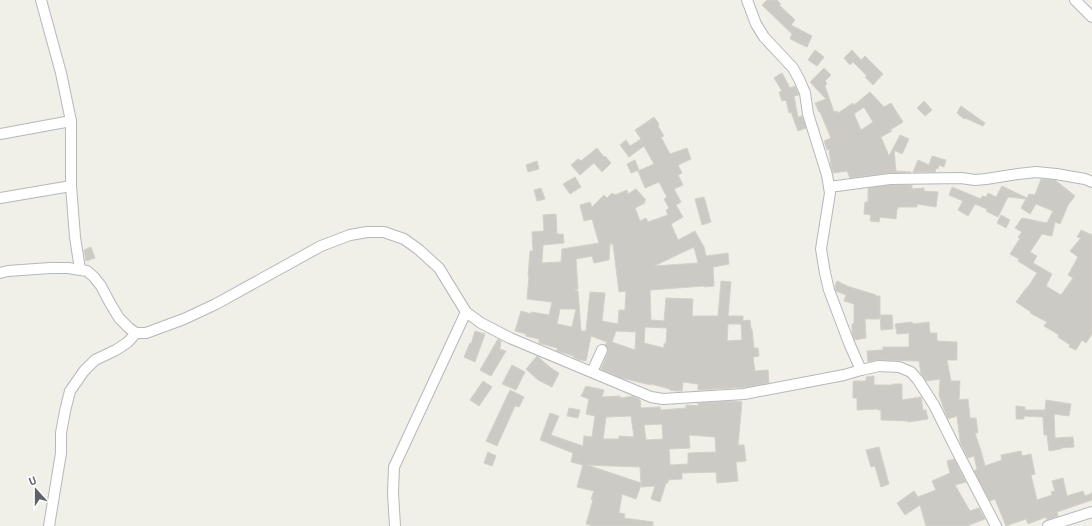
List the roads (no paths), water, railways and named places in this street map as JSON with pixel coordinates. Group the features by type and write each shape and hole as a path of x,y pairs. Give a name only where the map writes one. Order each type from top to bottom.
{"street":[{"path":"41,0 61,73 71,121 71,186 75,237 80,269"},
{"path":"747,0 756,24 764,37 794,68 805,93 808,114 830,193 821,249 824,273 849,343 861,370"},
{"path":"1076,0 1092,17"},
{"path":"0,134 71,121"},
{"path":"829,187 890,180 961,178 975,180 1036,172 1085,179 1092,182"},
{"path":"0,198 71,186"},
{"path":"0,273 8,271 68,268 87,271 101,286 119,318 136,333 146,333 184,319 216,304 321,246 350,235 367,232 384,232 404,239 418,249 439,268 466,312 480,323 510,338 650,397 663,399 744,394 844,375 879,366 899,367 911,372 934,405 996,526"},
{"path":"395,526 393,493 394,467 466,312"},
{"path":"49,526 61,453 61,433 64,411 70,391 94,360 116,350 128,342 136,333"},
{"path":"592,372 602,350"},
{"path":"1048,526 1092,512"}]}
